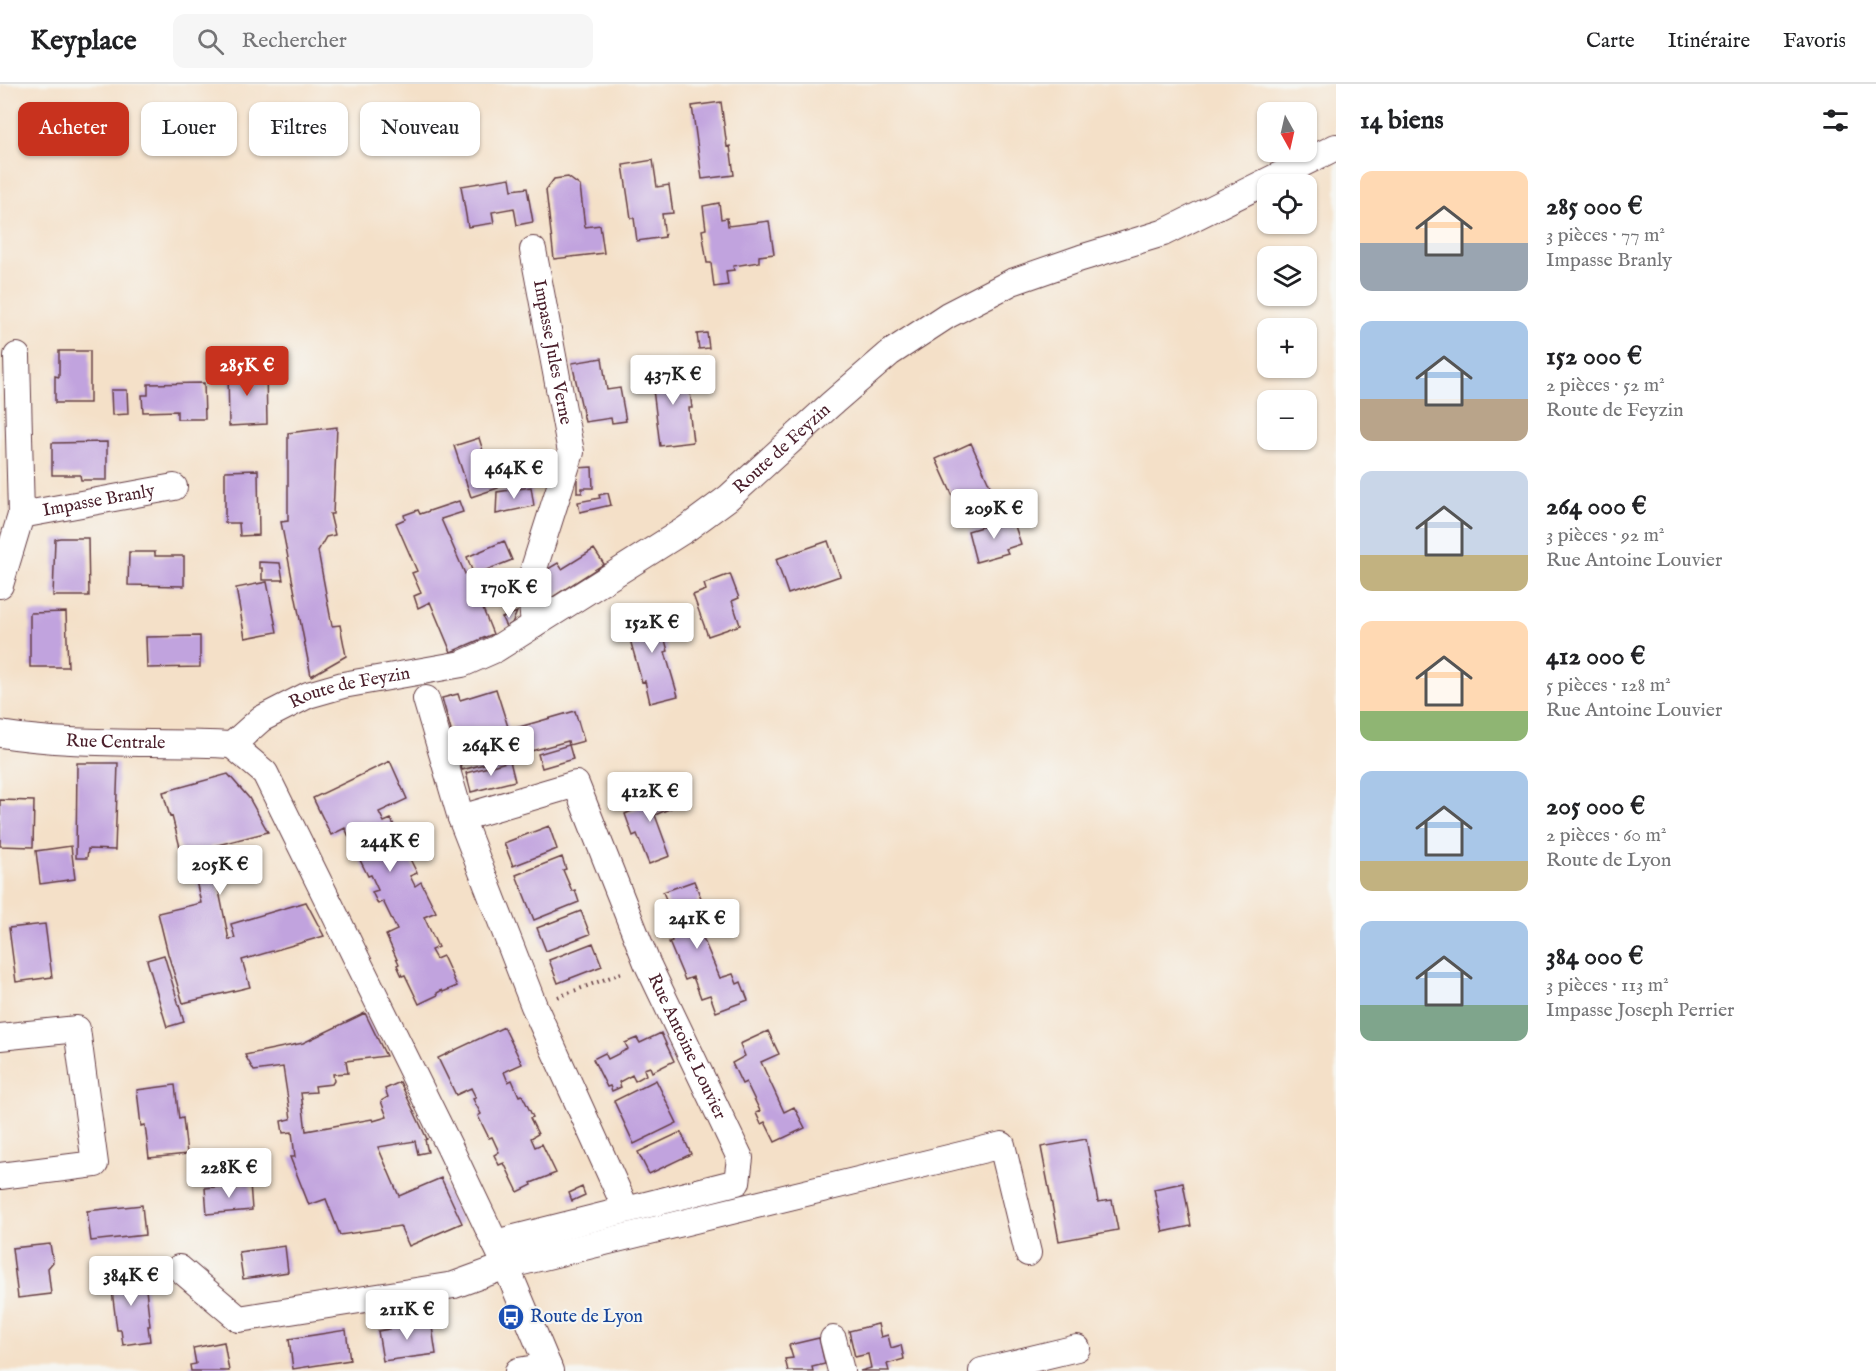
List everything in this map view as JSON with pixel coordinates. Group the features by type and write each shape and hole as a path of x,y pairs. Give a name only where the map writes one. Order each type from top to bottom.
{"street":[{"name":"Route de Feyzin","path":"232,745 261,719 308,695 343,685 462,664 496,650 686,529 728,498 890,353 948,315 1012,282 1162,233 1336,147"},
{"name":"Impasse Jules Verne","path":"533,250 570,452 530,581 534,626"},
{"name":"Impasse Branly","path":"0,585 21,515 17,356"},
{"name":"Impasse Branly","path":"21,515 174,486"},
{"path":"426,699 461,818 534,1006 626,1209"},
{"name":"Rue Centrale","path":"0,734 71,740 232,745"},
{"path":"232,745 265,773 506,1266 549,1368 518,1371"},
{"name":"Rue Antoine Louvier","path":"461,818 576,784 647,963 740,1158 737,1182 495,1243"},
{"path":"0,1037 77,1029 95,1164 0,1176"},
{"path":"178,1268 239,1319 454,1286 506,1266 1002,1145 1028,1253"},
{"path":"833,1339 841,1371"},
{"path":"982,1371 1077,1348"}],"path":[{"path":"534,1006 647,963"}],"building":[{"path":"721,102 727,147 730,146 734,175 702,179 692,106"},
{"path":"653,160 657,187 669,185 673,213 662,214 665,237 637,241 623,165"},
{"path":"568,177 580,186 585,227 600,225 604,253 554,259 546,190 554,179"},
{"path":"510,178 512,190 527,188 533,222 517,225 514,208 492,212 494,223 468,227 461,186"},
{"path":"719,203 721,219 727,218 728,226 769,221 774,254 759,256 759,262 733,266 734,270 726,271 728,285 714,287 711,263 707,263 702,230 706,229 703,206"},
{"path":"707,333 709,348 699,349 697,334"},
{"path":"59,351 90,351 90,403 55,403 55,376 59,377"},
{"path":"602,358 607,390 620,388 626,421 612,423 611,418 585,422 572,363"},
{"path":"266,368 267,424 229,426 228,369"},
{"path":"687,368 693,442 660,446 651,373"},
{"path":"204,383 205,419 177,419 177,411 143,412 142,395 148,395 148,384"},
{"path":"111,390 127,390 128,414 112,415"},
{"path":"337,427 333,514 330,514 335,535 326,537 318,551 332,626 340,625 346,656 311,676 281,522 288,521 288,433"},
{"path":"479,438 488,467 495,464 498,488 471,497 454,446"},
{"path":"107,442 107,480 81,480 80,475 52,475 52,443"},
{"path":"971,443 995,497 960,512 936,459"},
{"path":"592,467 593,488 582,488 582,493 577,493 577,468"},
{"path":"258,470 259,535 240,536 239,523 225,523 225,471"},
{"path":"531,487 534,506 496,514 497,492"},
{"path":"608,493 611,505 580,512 578,502 600,498 599,495"},
{"path":"459,501 463,512 441,519 466,576 469,576 475,589 493,634 451,652 430,602 418,608 414,596 421,593 412,573 417,571 396,523 405,519 404,515 418,510 420,514"},
{"path":"1013,520 1021,544 1006,549 1008,553 976,562 968,531"},
{"path":"88,538 89,596 53,596 55,539"},
{"path":"504,541 512,560 479,573 478,571 473,573 467,557"},
{"path":"828,541 840,576 788,594 776,559"},
{"path":"594,549 604,564 553,597 544,595 540,597 535,581 550,572 548,569 558,563 562,569"},
{"path":"129,552 155,552 155,556 184,556 184,586 128,585"},
{"path":"259,562 280,563 283,580 262,580 262,568 259,568"},
{"path":"730,574 739,598 732,601 740,625 708,636 693,595 706,590 704,584"},
{"path":"267,582 277,632 245,638 236,588"},
{"path":"656,606 668,651 665,652 678,696 650,703 645,681 642,682 629,636 633,635 627,614"},
{"path":"66,612 68,667 30,667 30,613"},
{"path":"517,612 512,623 506,627 502,618"},
{"path":"200,636 200,667 147,668 146,637"},
{"path":"496,689 509,730 575,711 584,741 569,745 568,741 462,770 442,698 458,694 460,700"},
{"path":"569,745 573,759 542,768 538,754"},
{"path":"390,761 407,799 379,812 384,822 391,819 412,856 409,857 417,873 410,876 415,886 421,882 436,912 424,917 438,947 431,950 436,959 443,956 457,986 443,992 442,990 437,993 438,995 419,1004 405,975 402,976 386,935 397,930 383,901 378,904 372,892 378,890 357,854 360,852 353,837 350,839 345,828 331,835 313,798"},
{"path":"510,761 515,781 471,792 466,773"},
{"path":"77,763 118,763 115,850 88,849 87,858 76,858"},
{"path":"228,774 249,798 268,832 210,847 229,940 235,938 231,924 306,902 324,936 242,960 250,987 183,1003 158,913 201,903 190,854 182,855 163,792"},
{"path":"663,785 671,808 655,815 670,856 649,864 637,834 633,836 625,814 638,808 634,795"},
{"path":"0,800 34,801 33,847 0,846"},
{"path":"549,826 557,849 513,866 504,843"},
{"path":"71,846 75,879 40,884 36,851"},
{"path":"562,857 566,869 563,870 579,902 534,920 516,875"},
{"path":"694,881 701,898 697,900 701,910 688,915 692,925 695,924 700,931 720,978 733,974 737,984 741,982 748,1000 716,1012 710,995 701,998 693,977 685,980 669,942 672,941 661,913 670,909 663,892"},
{"path":"581,911 590,934 546,951 537,928"},
{"path":"45,924 52,977 16,982 9,928"},
{"path":"593,943 602,966 558,983 549,960"},
{"path":"164,955 184,1022 167,1027 147,960"},
{"path":"365,1013 386,1056 346,1061 348,1073 333,1074 332,1084 315,1086 316,1092 301,1093 306,1131 387,1117 381,1101 388,1097 385,1089 400,1082 427,1139 425,1140 428,1152 418,1154 415,1141 378,1147 399,1196 441,1178 462,1223 409,1246 400,1226 340,1235 326,1199 309,1205 290,1157 295,1157 292,1132 283,1133 281,1121 291,1119 283,1067 254,1071 245,1055 303,1043"},
{"path":"504,1027 522,1064 504,1072 508,1082 512,1080 519,1096 522,1095 533,1117 530,1118 538,1134 531,1138 535,1147 542,1144 556,1173 531,1183 532,1185 518,1192 504,1163 499,1165 494,1155 499,1152 478,1116 481,1114 473,1099 476,1098 471,1088 456,1095 438,1058"},
{"path":"768,1031 779,1054 761,1062 784,1112 794,1107 805,1128 775,1142 765,1122 761,1124 756,1113 760,1111 746,1082 742,1084 732,1063 745,1056 740,1044"},
{"path":"661,1033 674,1061 652,1072 650,1067 644,1069 646,1075 635,1081 632,1075 619,1082 621,1087 612,1091 610,1086 607,1087 593,1059 605,1053 608,1059 628,1049 625,1043 637,1038 640,1043"},
{"path":"656,1080 677,1123 634,1144 614,1101"},
{"path":"175,1085 179,1119 183,1118 187,1154 149,1158 145,1125 141,1126 137,1090"},
{"path":"681,1132 691,1154 649,1174 638,1152"},
{"path":"1086,1139 1098,1202 1112,1200 1118,1230 1059,1241 1041,1147"},
{"path":"250,1183 252,1210 207,1214 205,1188"},
{"path":"1183,1183 1191,1226 1163,1232 1154,1189"},
{"path":"582,1187 585,1195 572,1201 569,1193"},
{"path":"142,1205 145,1235 91,1241 87,1211"},
{"path":"50,1244 53,1262 48,1268 51,1294 18,1298 12,1248"},
{"path":"285,1246 288,1272 243,1279 239,1252"},
{"path":"144,1271 150,1341 123,1345 121,1330 117,1330 110,1275"},
{"path":"431,1320 436,1354 383,1361 378,1331 389,1329 389,1326"},
{"path":"878,1324 881,1337 888,1335 891,1348 901,1345 904,1359 887,1364 889,1371 860,1371 871,1368 868,1354 855,1357 849,1331"},
{"path":"346,1330 350,1360 293,1369 289,1339"},
{"path":"819,1338 825,1364 812,1367 813,1371 788,1371 785,1359 793,1358 789,1345"},
{"path":"224,1342 229,1371 191,1371 190,1365 196,1364 193,1348"}],"place":[{"name":"Route de Lyon","path":"511,1317"}]}
